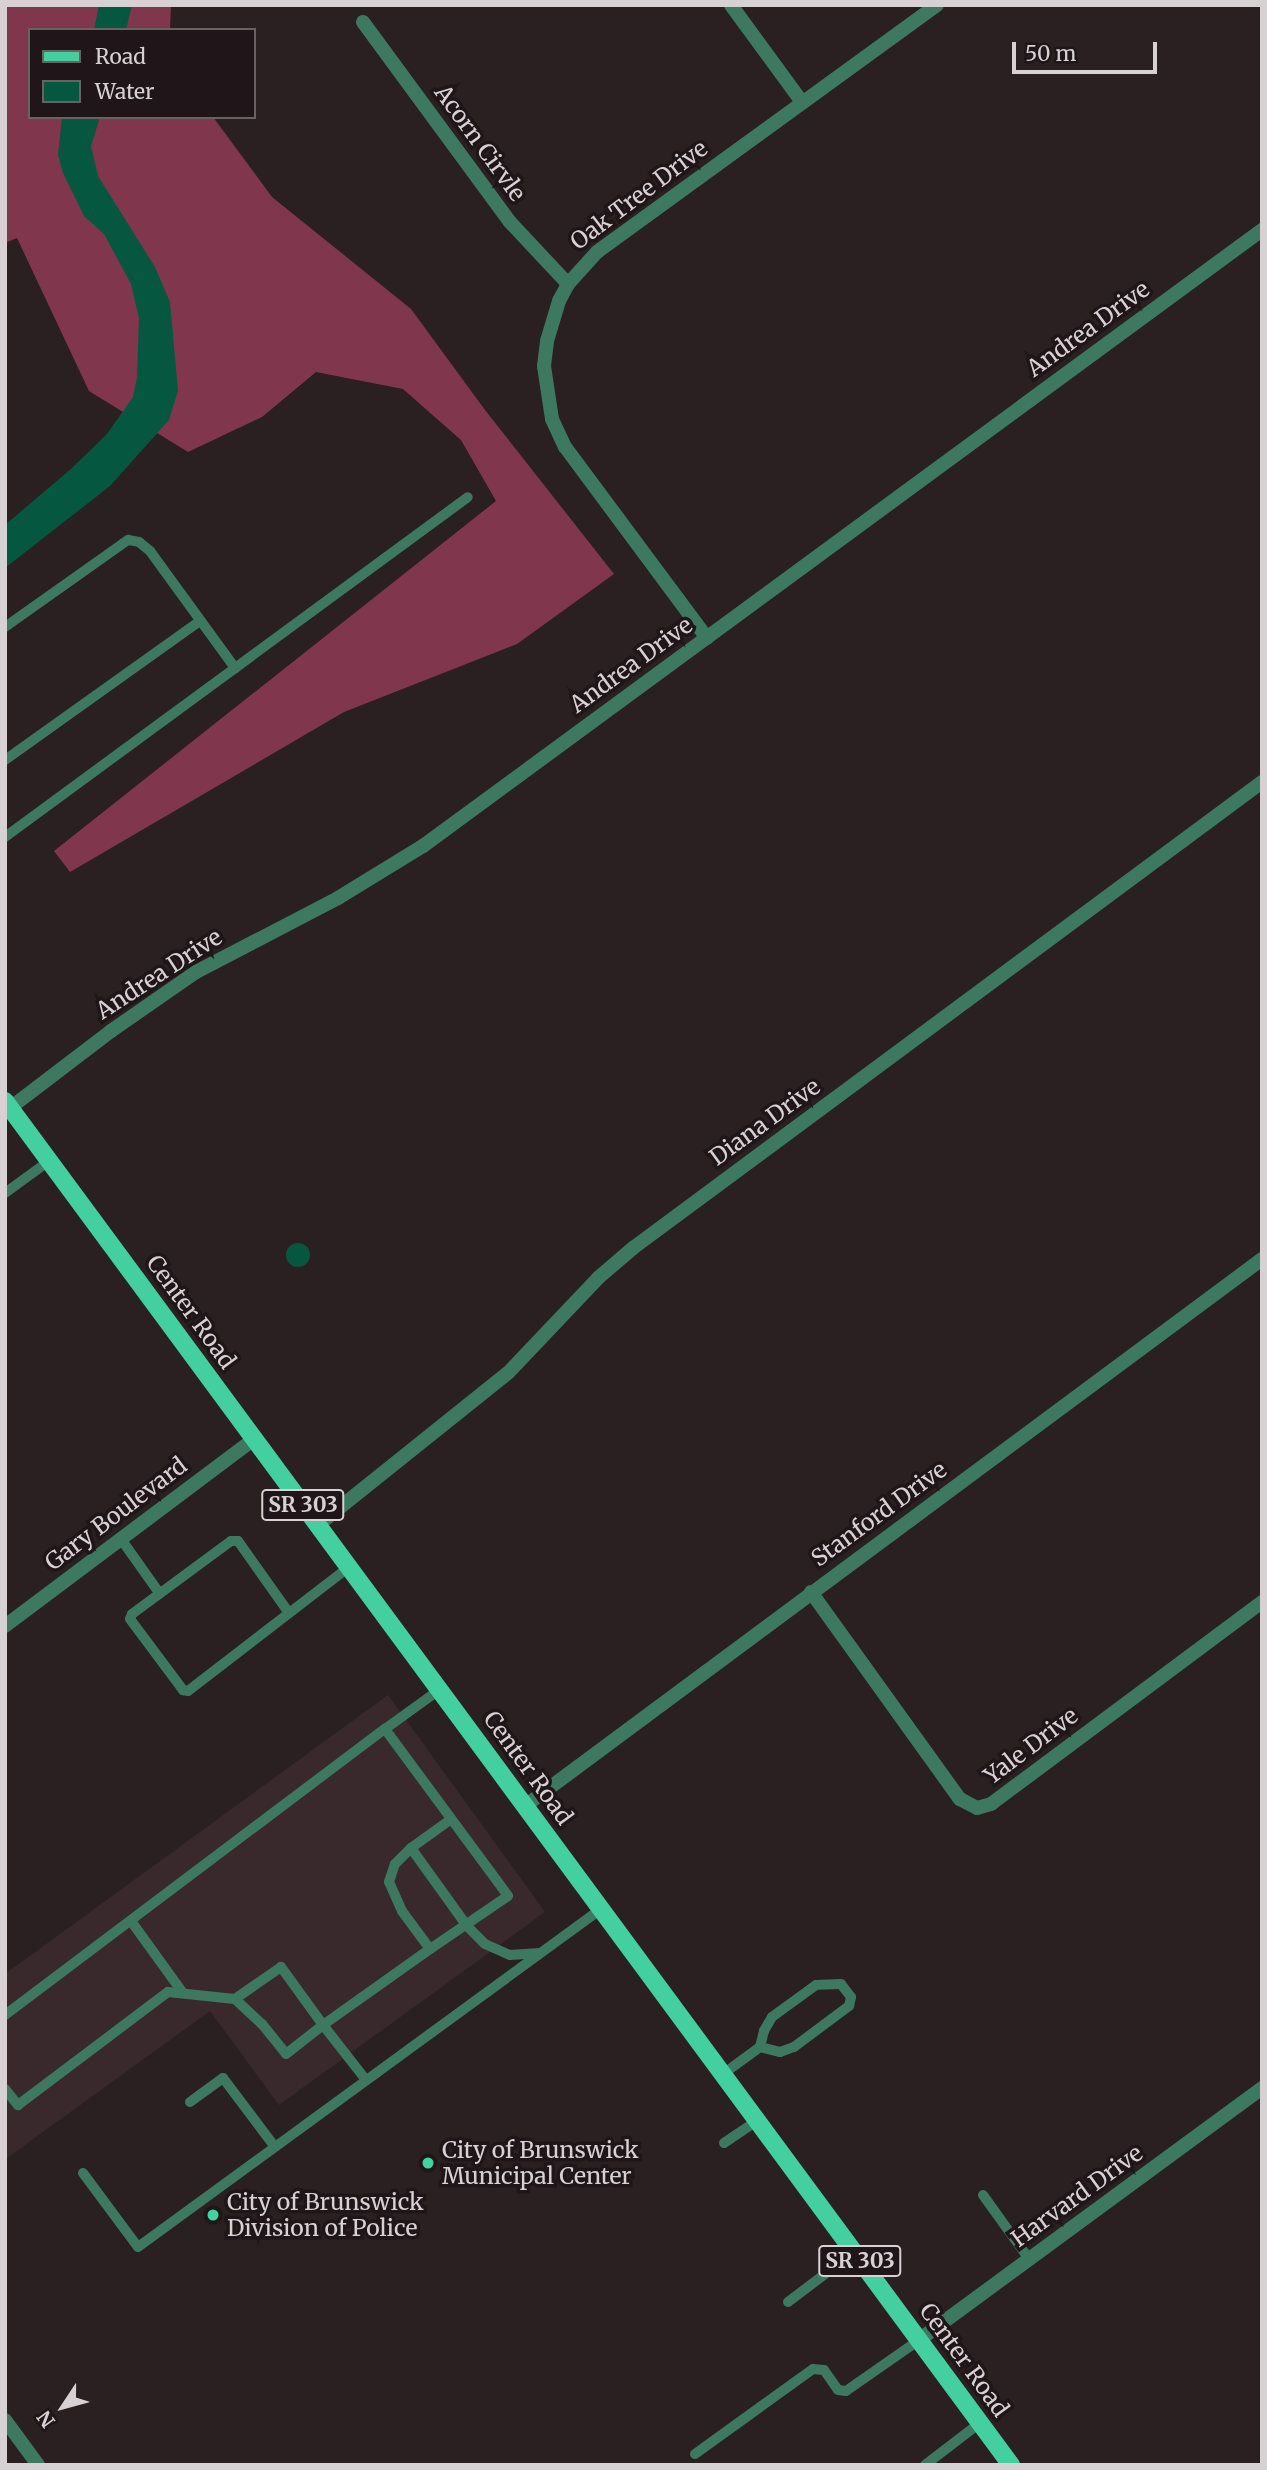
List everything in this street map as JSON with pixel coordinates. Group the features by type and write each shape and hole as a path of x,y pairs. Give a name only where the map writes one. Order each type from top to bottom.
{"main road":[{"name":"Center Road","path":"7,1106 1011,2465"}],"street":[{"path":"732,5 802,103"},
{"name":"Oak Tree Drive","path":"707,638 565,447 552,419 544,366 547,341 568,284 597,251 937,5"},
{"name":"Acorn Cirvle","path":"363,22 510,222 568,284"},
{"name":"Andrea Drive","path":"7,1106 196,972 338,898 423,846 1262,230"},
{"name":"Diana Drive","path":"318,1525 508,1373 598,1278 633,1248 1262,782"},
{"name":"Stanford Drive","path":"525,1806 1262,1259"},
{"name":"Gary Boulevard","path":"5,1626 254,1439"},
{"name":"Yale Drive","path":"811,1592 960,1799 977,1808 991,1804 1262,1602"},
{"name":"Harvard Drive","path":"919,2340 1262,2088"},
{"path":"5,2420 38,2465"}],"lane":[{"path":"5,836 468,497"},
{"path":"5,627 128,540 139,542 150,551 235,668"},
{"path":"5,760 201,621"},
{"path":"5,1193 49,1161"},
{"path":"121,1539 160,1594"},
{"path":"289,1613 238,1541 230,1541 132,1614 131,1619 183,1690 188,1690 289,1613 349,1567"},
{"path":"5,2015 439,1689"},
{"path":"5,2089 18,2105 168,1992 235,1999 262,2024 286,2054 323,2025 508,1896 386,1729"},
{"path":"430,1949 402,1911 389,1882 395,1864 411,1848 450,1820"},
{"path":"411,1848 467,1926 485,1944 510,1955 541,1953"},
{"path":"83,2173 138,2247 601,1909"},
{"path":"131,1921 183,1993"},
{"path":"235,1999 281,1967 366,2080"},
{"path":"723,2074 761,2047 764,2031 772,2017 816,1985 841,1984 851,1997 849,2006 793,2047 780,2052 761,2047"},
{"path":"190,2102 223,2078 275,2147"},
{"path":"724,2143 758,2121"},
{"path":"983,2195 1029,2259"},
{"path":"788,2302 854,2252"},
{"path":"695,2454 813,2369 824,2370 838,2390 846,2391 919,2340"},
{"path":"925,2465 980,2423"}],"shaded area":[{"path":"5,5 171,5 170,28 28,28 28,119 214,119 272,197 411,309 485,410 614,574 517,644 344,712 70,872 54,851 496,501 461,440 403,389 316,372 262,417 188,452 89,391 17,238 5,243"},
{"path":"388,1695 545,1912 279,2105 210,2011 7,2158 5,1974"}],"water":[{"path":"99,5 132,5 126,28 94,28"},
{"path":"62,119 99,119 91,146 98,176 155,267 170,302 178,391 169,420 110,486 5,568 5,525 107,434 133,397 137,377 139,318 131,284 104,234 84,216 63,173 58,155"},
{"path":"298,1243 309,1250 310,1255 303,1266 298,1267 287,1260 286,1255 293,1244"}],"place":[{"name":"City of Brunswick Municipal Center","path":"428,2163"},
{"name":"City of Brunswick Division of Police","path":"213,2215"}]}
